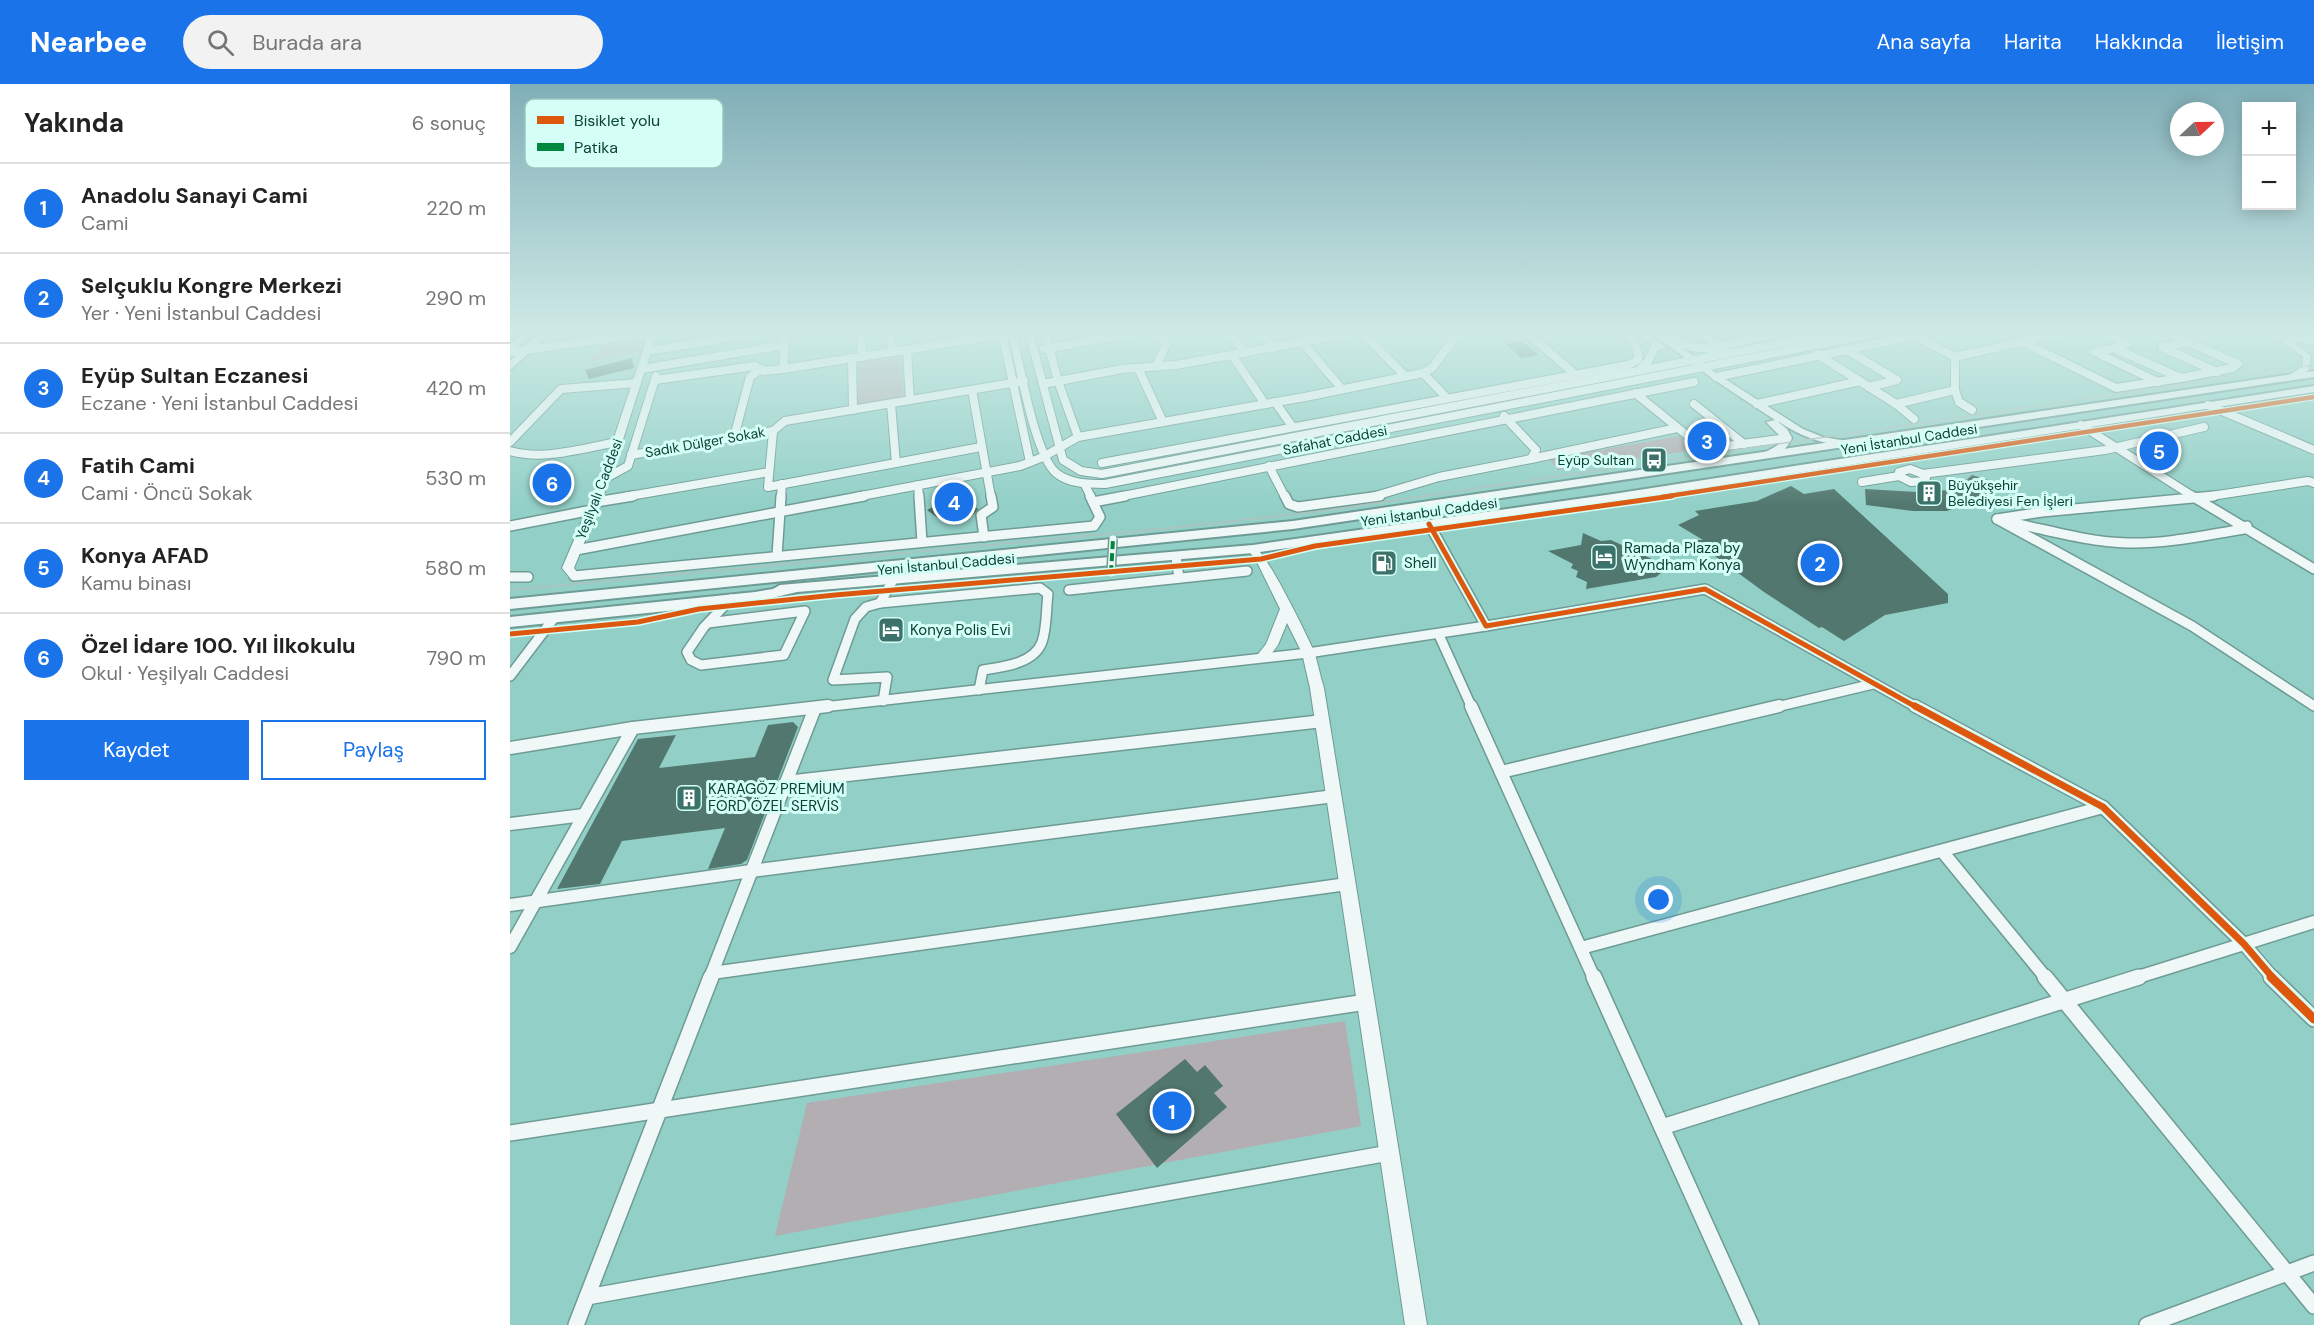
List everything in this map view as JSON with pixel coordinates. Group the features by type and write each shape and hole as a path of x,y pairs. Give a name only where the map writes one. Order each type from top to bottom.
{"highway":[{"name":"Yeni İstanbul Caddesi","path":"510,604 549,610 887,566 1293,525 2206,390"},
{"name":"Yeni İstanbul Caddesi","path":"510,614 1253,549 2308,390"},
{"path":"510,596 767,572 887,566"},
{"path":"510,622 549,610 731,599 806,587"}],"main road":[{"path":"1727,390 1780,428 1787,438 1783,447 1768,455"},
{"path":"1736,390 1811,437 1847,444"}],"street":[{"path":"510,442 560,390"},
{"name":"Yeşilyalı Caddesi","path":"574,576 568,568 606,478 634,390"},
{"path":"606,478 628,466 652,390"},
{"path":"734,437 747,390"},
{"path":"853,390 853,410"},
{"path":"909,390 910,400"},
{"path":"972,390 993,507 981,515 984,537"},
{"name":"Sadık Dülger Sokak","path":"631,455 773,430 785,421 972,390"},
{"path":"1014,390 1030,462"},
{"path":"1026,390 1043,457"},
{"path":"1044,390 1059,449"},
{"path":"1061,390 1078,437"},
{"path":"1148,390 1163,422"},
{"path":"1256,390 1265,404"},
{"path":"576,550 985,472 1030,462 1059,449 1078,437 1337,390"},
{"path":"1439,390 1447,398"},
{"path":"1102,463 1492,390"},
{"name":"Safahat Caddesi","path":"1059,449 1063,460 1072,468 1086,473 1120,472 1545,390"},
{"name":"Safahat Caddesi","path":"1043,457 1058,475 1084,484 1105,484 1584,390"},
{"path":"1093,502 1652,390"},
{"path":"1757,404 1820,390"},
{"path":"1874,390 1914,419"},
{"path":"1896,404 1955,390 1959,402 1971,411"},
{"path":"1635,393 1704,449 1787,438"},
{"path":"1275,402 1292,426"},
{"path":"891,404 896,463"},
{"path":"1694,404 1744,444"},
{"path":"2208,405 2314,450"},
{"path":"1496,409 1536,450 1531,459"},
{"path":"2081,425 2314,570"},
{"path":"1862,482 1899,476 1918,483 1926,478 1923,474 2105,450 2204,427"},
{"path":"1269,466 1289,504 1298,507 1379,496 1439,477 1677,428"},
{"path":"773,430 768,486 981,447"},
{"path":"510,451 529,454 545,453 618,442"},
{"path":"510,526 594,506 769,472"},
{"path":"1997,519 2042,512 2199,498 2308,481 2314,483"},
{"path":"777,556 782,484"},
{"path":"574,576 1094,526 1100,517 1084,484"},
{"path":"918,485 922,542"},
{"path":"1997,519 2128,543 2178,540 2246,526"},
{"path":"1997,519 2192,626 2314,706"},
{"path":"1429,524 1486,626"},
{"path":"1111,573 1113,539"},
{"path":"1253,549 1261,559 1308,653 1323,721 1416,1325"},
{"path":"1176,557 1179,578"},
{"path":"1069,590 1247,571"},
{"path":"510,577 528,577"},
{"path":"880,603 893,580"},
{"path":"883,700 887,677 833,680 855,619 866,608 880,603 1040,588 1045,590 1048,594 1038,649 1019,662 983,670 979,690"},
{"path":"510,748 633,728 1308,653 1439,635 1705,589 1874,684 2103,807 2244,944 2266,972 2314,1019"},
{"path":"708,623 804,611 784,655 701,665 690,660 687,652 708,623 731,599"},
{"path":"1261,658 1272,645 1286,608"},
{"path":"510,676 549,610"},
{"path":"1439,635 1751,1325"},
{"path":"1501,772 1874,684"},
{"path":"576,1325 815,708"},
{"path":"786,782 1323,721"},
{"path":"510,947 633,728"},
{"path":"510,905 752,871 1334,796"},
{"path":"1581,948 2103,807"},
{"path":"511,825 584,815"},
{"path":"1942,851 2314,1306"},
{"path":"712,974 1347,884"},
{"path":"1662,1127 2314,922"},
{"path":"510,1133 660,1108 1366,1002"},
{"path":"587,1297 1389,1153"},
{"path":"2147,1325 2314,1263"}],"shaded area":[{"path":"858,390 903,390 904,399 858,407"},
{"path":"1679,436 1695,450 1558,470 1549,459"},
{"path":"1345,1021 1361,1126 775,1236 807,1103"}],"building":[{"name":"Büyükşehir Belediyesi Fen İşleri","path":"1972,475 2001,484 1993,493 1947,511 1913,511 1866,505 1865,489 1917,492 1950,490 1961,485"},
{"path":"1791,486 1804,494 1834,489 1948,594 1948,603 1885,615 1844,641 1822,627 1819,628 1764,592 1693,540 1703,540 1678,525 1699,515 1695,511 1757,501"},
{"path":"956,495 978,509 974,514 964,519 956,514 942,521 927,510"},
{"name":"Ramada Plaza by Wyndham Konya","path":"1583,533 1601,541 1611,540 1669,567 1656,577 1586,589 1587,582 1576,577 1578,571 1571,568 1573,564 1548,551 1581,545"},
{"name":"KARAGÖZ PREMİUM FORD ÖZEL SERVİS","path":"793,722 798,727 747,860 741,864 708,869 725,828 622,841 600,884 557,889 638,739 676,735 659,768 755,757 768,725"},
{"path":"1185,1059 1197,1072 1205,1065 1223,1086 1214,1093 1227,1107 1157,1168 1116,1114"}],"tram line":[{"path":"510,590 1170,528 1322,511 2145,390"}],"marked path":[{"path":"1111,573 1113,539"}],"cycle path":[{"path":"510,634 638,622 699,609 835,595 1261,559 1315,546 1578,510 2314,397"},
{"path":"1429,524 1486,626 1705,589 1873,684 2103,807 2244,944 2266,972 2314,1019"}],"place":[{"name":"Eyüp Sultan Eczanesi","path":"1707,441"},
{"name":"Konya AFAD","path":"2159,451"},
{"name":"Eyüp Sultan","path":"1654,460"},
{"name":"Özel İdare 100. Yıl İlkokulu","path":"552,483"},
{"name":"Büyükşehir Belediyesi Fen İşleri","path":"1929,493"},
{"name":"Fatih Cami","path":"954,502"},
{"name":"Ramada Plaza by Wyndham Konya","path":"1604,557"},
{"name":"Shell","path":"1384,563"},
{"name":"Selçuklu Kongre Merkezi","path":"1820,563"},
{"name":"Konya Polis Evi","path":"891,630"},
{"name":"KARAGÖZ PREMİUM FORD ÖZEL SERVİS","path":"689,798"},
{"name":"Anadolu Sanayi Cami","path":"1172,1111"}]}
